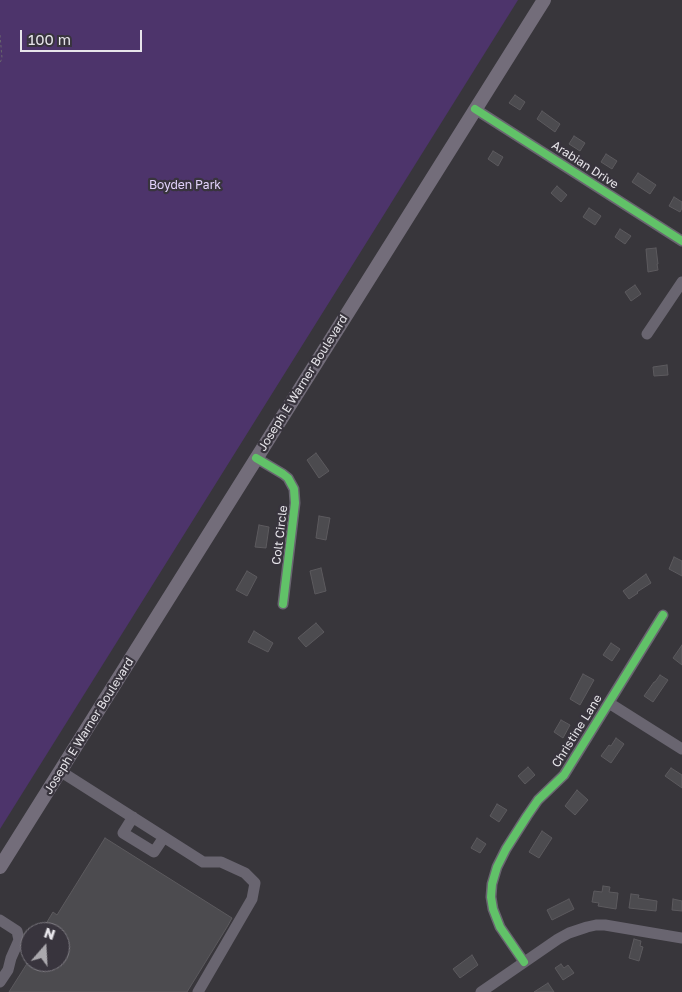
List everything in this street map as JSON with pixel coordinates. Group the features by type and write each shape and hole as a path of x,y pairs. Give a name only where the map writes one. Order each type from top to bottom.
{"main road":[{"name":"Joseph E Warner Boulevard","path":"0,867 544,0"}],"street":[{"name":"Arabian Drive","path":"475,109 682,241"},
{"path":"647,334 682,282"},
{"name":"Colt Circle","path":"256,458 282,474 294,489 295,502 283,604"},
{"name":"Christine Lane","path":"524,962 500,927 493,909 491,897 496,867 538,800 564,774 664,616"},
{"path":"609,703 682,750"},
{"path":"60,771 203,862 221,862 245,873 255,883 252,899 198,992"},
{"path":"133,817 122,833 154,852 164,836"},
{"path":"136,841 146,825"},
{"path":"0,920 17,931 19,940 8,970 0,982"},
{"path":"481,992 569,933 587,927 605,926 682,938"}],"path":[{"path":"0,35 2,58 0,64"}],"green space":[{"name":"Boyden Park","path":"0,0 518,0 0,829"}],"building":[{"path":"515,95 525,102 520,110 509,103"},
{"path":"542,111 560,124 555,132 537,119"},
{"path":"574,136 585,143 580,151 569,144"},
{"path":"493,151 503,157 498,166 488,159"},
{"path":"606,154 617,161 612,169 601,162"},
{"path":"638,173 656,185 650,194 632,182"},
{"path":"557,186 567,195 561,202 551,193"},
{"path":"674,197 682,202 680,212 669,206"},
{"path":"589,208 601,216 595,225 583,217"},
{"path":"620,229 631,236 625,244 615,237"},
{"path":"656,248 658,270 648,272 646,249"},
{"path":"635,285 641,294 631,301 625,292"},
{"path":"667,365 668,375 654,376 653,367"},
{"path":"316,453 329,471 319,478 307,460"},
{"path":"319,516 330,518 326,540 316,538"},
{"path":"259,525 269,527 266,548 255,547"},
{"path":"674,557 682,561 682,576 669,569"},
{"path":"321,568 326,591 315,594 310,571"},
{"path":"247,571 257,577 247,596 236,590"},
{"path":"646,574 651,583 629,599 623,591"},
{"path":"316,623 324,632 306,647 298,638"},
{"path":"254,631 273,643 268,652 248,642"},
{"path":"611,643 620,649 612,661 603,655"},
{"path":"682,645 682,665 673,658"},
{"path":"583,674 594,680 580,705 570,699"},
{"path":"660,675 668,680 653,702 644,696"},
{"path":"561,720 570,725 563,738 554,732"},
{"path":"616,738 624,744 611,763 601,756"},
{"path":"528,767 535,775 525,784 518,776"},
{"path":"671,768 682,775 682,788 665,776"},
{"path":"577,790 588,800 575,815 565,806"},
{"path":"497,804 507,810 499,822 490,816"},
{"path":"542,831 552,838 539,858 529,852"},
{"path":"105,838 232,918 187,992 9,992 22,972 70,972 70,922 47,922 53,912 57,915"},
{"path":"477,838 486,844 480,853 471,848"},
{"path":"603,886 610,887 609,892 618,893 616,909 598,906 599,903 592,902 594,891 602,892"},
{"path":"631,894 639,895 638,898 657,901 656,911 629,908"},
{"path":"569,899 574,909 552,920 547,910"},
{"path":"673,899 682,901 682,911 672,910"},
{"path":"634,939 641,941 640,946 643,947 639,961 629,958"},
{"path":"472,955 478,965 460,978 453,969"},
{"path":"561,964 564,968 568,965 574,973 563,980 555,968"},
{"path":"548,983 554,992 534,992"}],"cycle path":[{"path":"475,109 682,241"},
{"path":"256,458 288,478 294,489 295,503 283,604"},
{"path":"524,962 500,927 493,909 491,897 492,884 497,867 506,849 538,800 564,775 663,615"}]}
